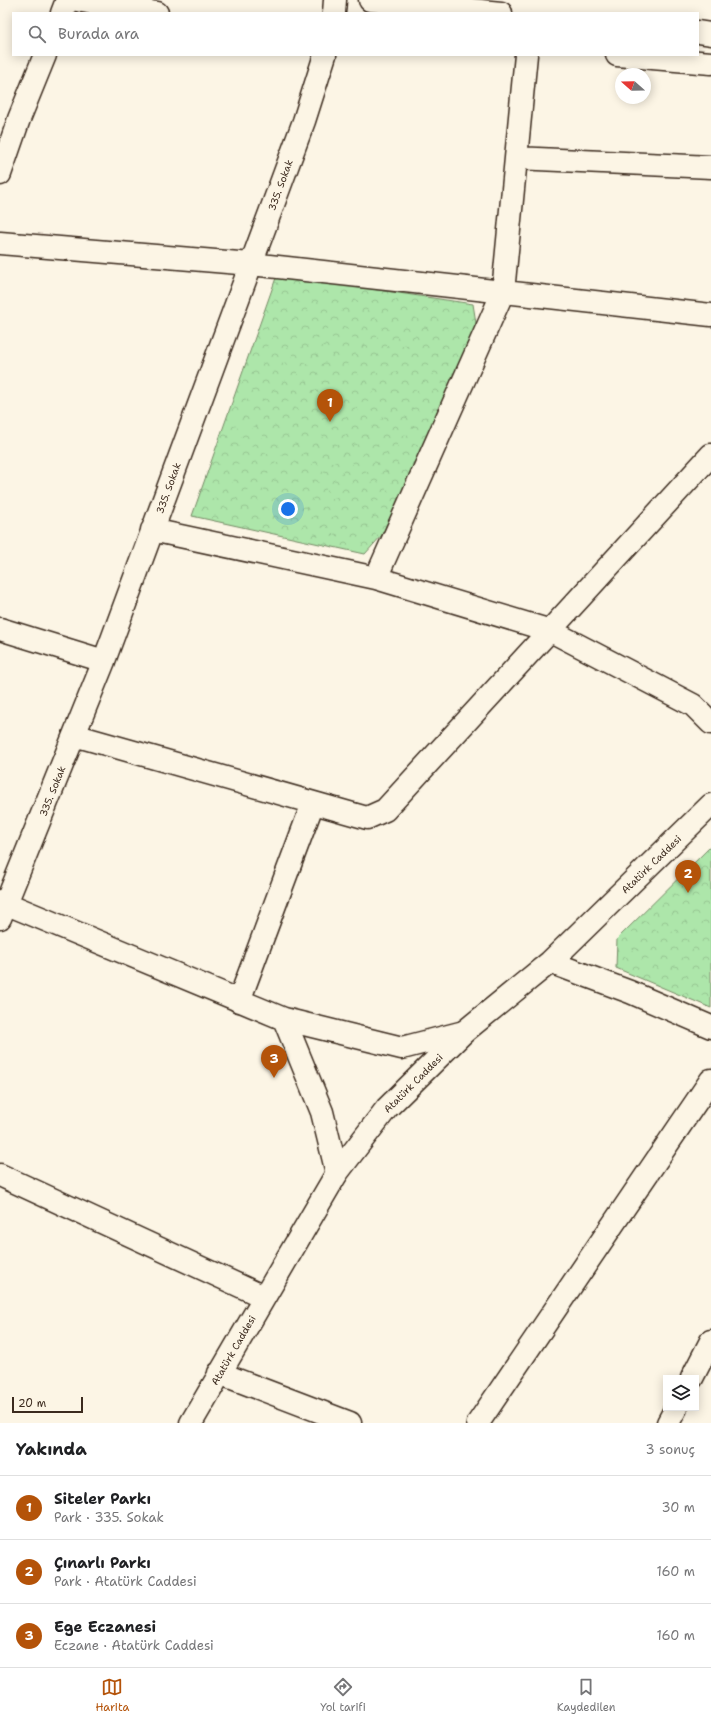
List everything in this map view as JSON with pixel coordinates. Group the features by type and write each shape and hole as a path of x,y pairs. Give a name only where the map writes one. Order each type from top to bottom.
{"street":[{"path":"62,12 67,0"},
{"path":"77,0 149,12"},
{"path":"334,12 335,0"},
{"path":"370,0 491,12"},
{"path":"699,32 711,34"},
{"path":"0,174 19,119 45,56"},
{"name":"335. Sokak","path":"2,908 104,661 304,121 325,56"},
{"path":"376,578 503,292 526,56"},
{"path":"629,56 711,63"},
{"path":"516,158 711,167"},
{"path":"0,243 251,264 711,315"},
{"path":"74,735 367,818 385,810 711,455"},
{"path":"152,530 376,578 551,631 693,705 711,723"},
{"path":"0,629 104,661"},
{"path":"239,1001 313,803"},
{"name":"Atatürk Caddesi","path":"191,1423 337,1173 387,1108 464,1032 550,962 711,805"},
{"path":"2,908 284,1020 402,1048 464,1032"},
{"path":"550,962 630,992 711,1027"},
{"path":"284,1020 322,1112 337,1173"},
{"path":"478,1423 711,1080"},
{"path":"0,1175 264,1297"},
{"path":"694,1375 711,1341"},
{"path":"219,1373 350,1423"},
{"path":"668,1423 674,1411"}],"green space":[{"path":"277,275 473,304 477,329 382,535 365,554 192,516"},
{"path":"711,846 711,1008 616,968 617,939"}],"place":[{"name":"Siteler Parkı","path":"330,422"},
{"name":"Çınarlı Parkı","path":"688,893"},
{"name":"Ege Eczanesi","path":"274,1078"}]}
